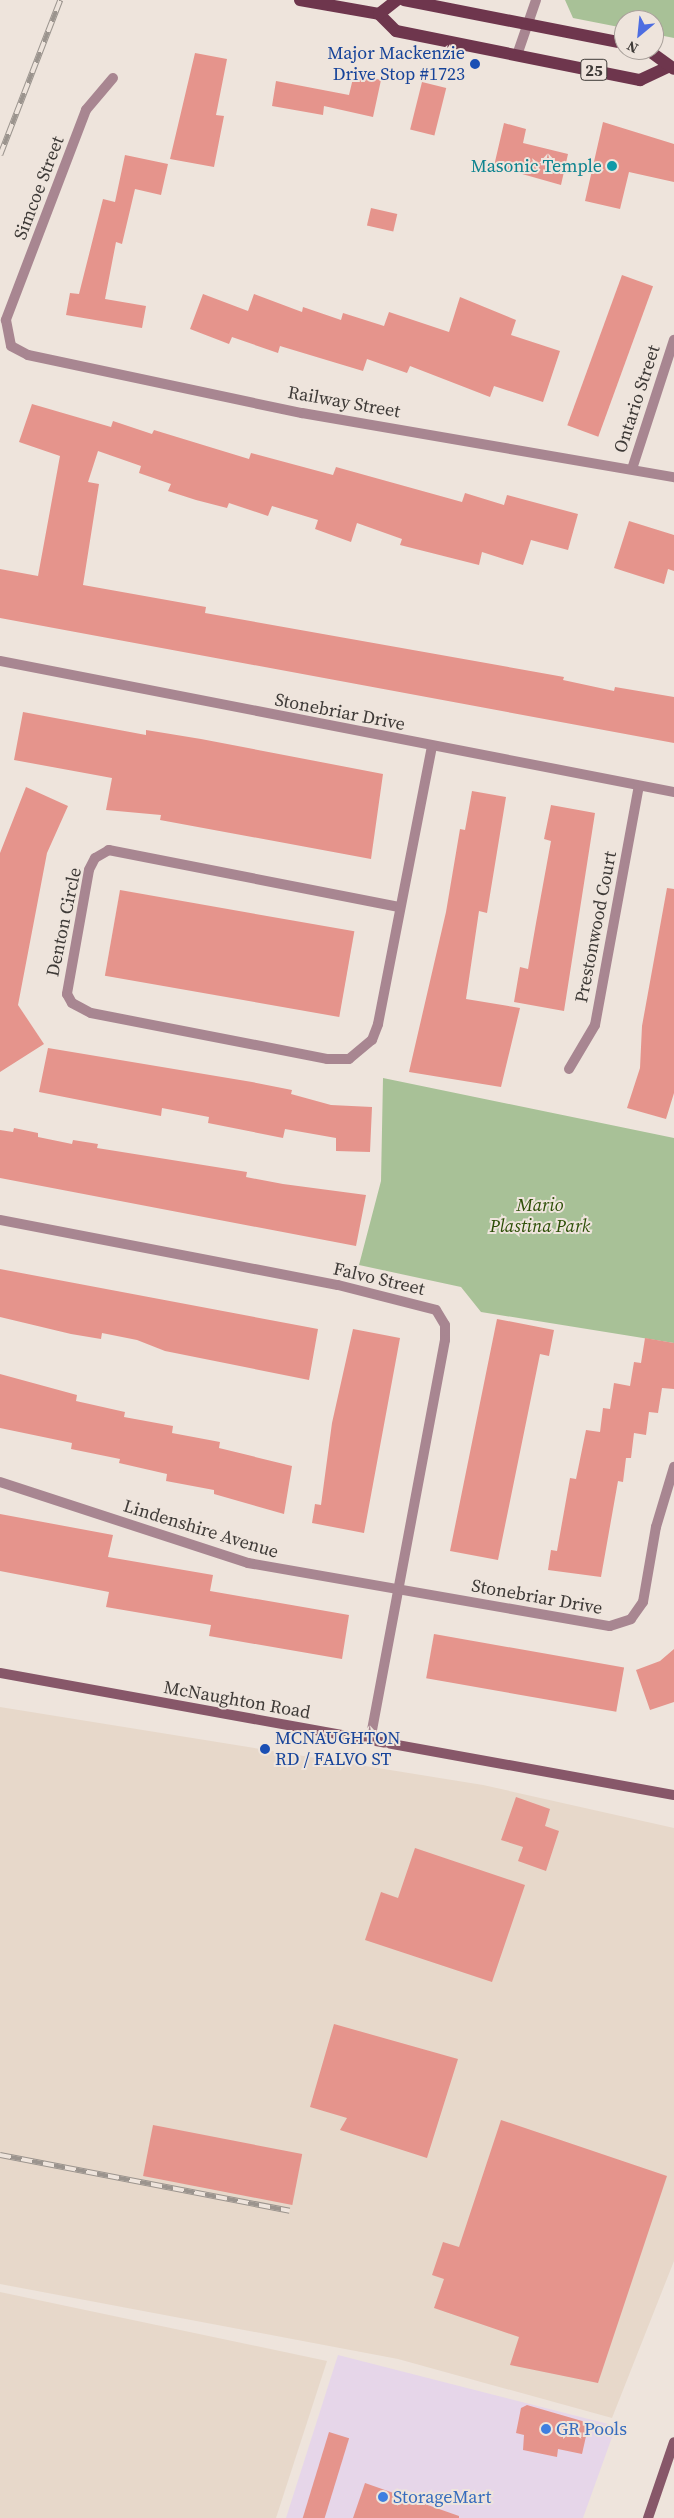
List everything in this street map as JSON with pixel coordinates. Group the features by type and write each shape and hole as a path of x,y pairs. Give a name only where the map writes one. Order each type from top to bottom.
{"main road":[{"path":"300,0 351,11 379,14 397,0"},
{"name":"25","path":"404,0 527,21 614,41"},
{"name":"25","path":"379,14 396,31 640,80 671,68"},
{"name":"25","path":"661,60 671,68"}],"street":[{"path":"328,0 351,11"},
{"path":"517,55 527,21 536,0"},
{"name":"Simcoe Street","path":"11,346 6,320 82,119 113,78"},
{"name":"Ontario Street","path":"632,469 674,340"},
{"name":"Railway Street","path":"11,346 28,355 302,412 674,477"},
{"name":"Stonebriar Drive","path":"0,661 674,792"},
{"name":"Denton Circle","path":"399,907 109,850 95,858 88,870 67,994 72,1003 91,1013 327,1059 349,1059 372,1040 378,1024 399,907 432,746"},
{"name":"Prestonwood Court","path":"569,1069 595,1025 639,786"},
{"name":"Falvo Street","path":"0,1220 338,1285 436,1310 445,1325 445,1340 370,1741"},
{"name":"Stonebriar Drive","path":"398,1589 610,1626 631,1619 643,1602 661,1508 674,1467"},
{"name":"Lindenshire Avenue","path":"0,1482 248,1563 398,1589"},
{"name":"McNaughton Road","path":"0,1673 674,1795"},
{"path":"648,2518 674,2442"}],"shaded area":[{"path":"0,1707 483,1785 674,1828 674,2261 612,2418 398,2359 0,2284"},
{"path":"0,2292 327,2361 276,2518 0,2518"},
{"path":"338,2355 616,2426 583,2518 286,2518"}],"green space":[{"path":"565,0 674,0 674,38 664,36 664,10 614,10 614,26 573,18"},
{"name":"Mario Plastina Park","path":"383,1078 674,1138 674,1343 481,1312 461,1287 359,1265 381,1181"}],"building":[{"path":"195,53 227,59 216,115 224,116 214,167 170,159"},
{"path":"354,74 381,80 373,117 324,106 323,115 272,106 276,81 349,95"},
{"path":"422,82 446,88 434,136 410,130"},
{"name":"Masonic Temple","path":"603,122 674,144 674,182 629,172 620,209 585,201"},
{"path":"504,123 526,129 523,143 568,154 561,185 494,166"},
{"path":"125,155 168,164 161,195 135,189 122,244 116,242 105,299 146,306 142,328 66,315 70,293 79,294 103,199 115,202"},
{"path":"371,208 397,214 393,232 367,226"},
{"path":"622,275 653,286 598,437 567,425"},
{"path":"203,294 248,311 254,294 302,312 303,307 341,320 343,313 384,326 389,312 449,332 460,297 516,320 511,335 560,351 543,402 494,386 490,397 410,366 407,373 367,359 363,371 280,346 278,353 232,337 229,344 190,329"},
{"path":"32,404 111,427 113,421 152,434 154,430 249,459 251,453 333,475 336,467 462,502 465,493 504,505 507,495 578,514 568,550 531,540 523,565 482,552 479,565 400,545 402,539 357,523 351,542 315,529 318,520 272,506 268,516 229,503 227,508 196,500 168,491 171,484 139,473 141,466 98,451 88,482 99,484 83,585 206,607 205,613 564,677 563,680 614,691 615,687 674,697 674,743 0,618 0,569 38,576 60,456 19,442"},
{"path":"629,521 674,535 674,571 668,569 664,584 614,568"},
{"path":"23,712 146,735 146,730 201,739 383,774 371,859 160,820 161,815 106,810 112,778 14,760"},
{"path":"26,787 68,806 47,853 18,1005 44,1044 0,1072 0,853"},
{"path":"472,791 506,797 487,913 479,911 466,999 520,1008 501,1087 409,1072 446,912 460,829 465,830"},
{"path":"551,805 595,813 564,1011 514,1002 520,967 528,969 551,841 544,839"},
{"path":"667,888 674,889 674,1093 666,1119 627,1108 640,1068 642,1026"},
{"path":"120,890 354,931 339,1017 105,976"},
{"path":"48,1048 292,1090 291,1094 331,1105 372,1107 370,1152 336,1151 336,1138 285,1129 283,1138 208,1123 209,1117 162,1108 161,1116 39,1092"},
{"path":"14,1128 38,1133 38,1137 72,1144 73,1140 98,1144 97,1148 247,1172 246,1177 366,1195 356,1246 0,1178 0,1130 13,1132"},
{"path":"0,1269 318,1329 309,1380 165,1351 137,1340 102,1333 101,1339 71,1334 0,1317"},
{"path":"497,1319 554,1330 549,1356 540,1354 498,1560 450,1551"},
{"path":"353,1329 400,1338 364,1533 312,1523 315,1504 321,1505 332,1423"},
{"path":"645,1338 674,1343 674,1389 662,1388 658,1413 649,1412 646,1435 634,1433 631,1458 626,1458 623,1482 618,1481 601,1577 548,1570 551,1550 557,1551 570,1478 576,1479 586,1430 600,1432 603,1408 610,1409 614,1383 630,1386 634,1362 641,1363"},
{"path":"0,1374 77,1395 76,1401 125,1412 124,1417 173,1426 172,1433 220,1442 219,1448 292,1466 284,1514 214,1494 214,1490 166,1481 167,1474 119,1463 120,1459 71,1449 72,1443 0,1428"},
{"path":"0,1514 113,1535 108,1557 213,1575 210,1591 349,1615 342,1659 209,1636 211,1625 106,1607 109,1592 0,1571"},
{"path":"434,1634 624,1668 616,1712 426,1678"},
{"path":"674,1649 674,1702 650,1710 636,1670 660,1661"},
{"path":"516,1797 550,1809 545,1826 559,1831 546,1871 518,1861 523,1847 501,1840"},
{"path":"415,1848 525,1885 492,1982 365,1940 381,1892 398,1898"},
{"path":"334,2024 458,2059 427,2158 340,2130 347,2118 310,2107"},
{"path":"501,2120 667,2176 598,2383 510,2365 519,2337 434,2308 444,2279 432,2275 443,2242 459,2247"},
{"path":"153,2125 302,2154 292,2205 143,2176"},
{"path":"527,2405 589,2423 582,2454 558,2449 557,2457 523,2450 524,2435 516,2433 521,2408"},
{"path":"329,2432 349,2438 325,2518 303,2518"},
{"name":"StorageMart","path":"365,2483 459,2516 459,2518 353,2518"}],"railway":[{"path":"0,155 60,0"},
{"path":"0,2155 290,2211"}],"place":[{"name":"Major Mackenzie Drive Stop #1723","path":"475,64"},
{"name":"Masonic Temple","path":"612,166"},
{"name":"MCNAUGHTON RD / FALVO ST","path":"265,1749"},
{"name":"GR Pools","path":"546,2429"},
{"name":"StorageMart","path":"383,2497"}]}
